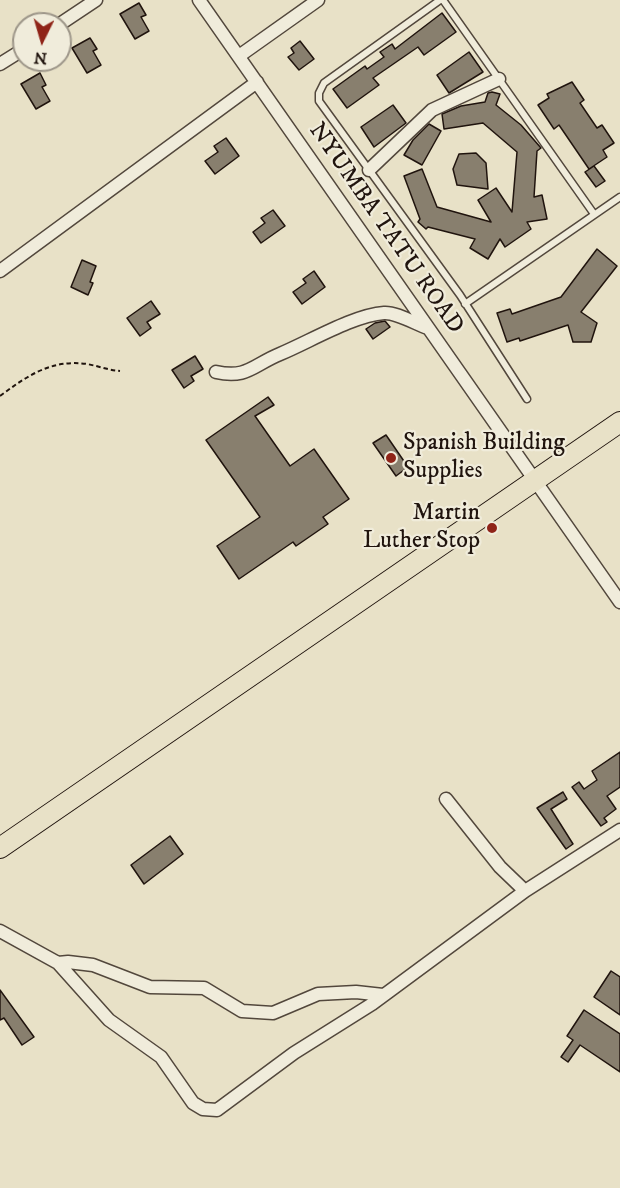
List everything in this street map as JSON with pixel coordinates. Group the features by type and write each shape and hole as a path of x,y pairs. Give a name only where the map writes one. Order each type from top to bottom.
{"highway":[{"path":"0,848 620,422"}],"street":[{"path":"72,16 96,0"},
{"name":"NYUMBA TATU ROAD","path":"199,0 620,602"},
{"path":"238,56 318,0"},
{"path":"369,170 432,110 499,79"},
{"path":"0,271 257,82"},
{"path":"216,372 230,375 244,374 279,354 350,323 386,312 428,328"},
{"path":"447,799 500,867 525,891"},
{"path":"0,931 58,963 109,1020 161,1057 193,1103 203,1109 217,1110 294,1053 383,995 525,891 620,830"},
{"path":"58,963 93,965 150,987 204,988 242,1011 273,1013 318,994 356,992 383,995"}],"lane":[{"path":"527,399 465,304 324,110 319,101 319,93 324,83 441,0 594,214"},
{"path":"465,304 620,197"}],"path":[{"path":"0,396 33,373 51,365 87,364 120,371"}],"building":[{"path":"139,3 146,15 141,17 149,31 135,39 120,14"},
{"path":"442,13 456,32 424,55 418,47 373,78 379,85 347,108 333,89 365,66 367,69 384,57 380,52 392,44 395,49"},
{"path":"90,38 97,49 93,51 101,65 87,73 72,48"},
{"path":"300,41 314,59 299,70 288,57 294,53 291,48"},
{"path":"469,52 483,72 449,93 437,75"},
{"path":"40,73 46,85 42,87 50,101 36,109 21,84"},
{"path":"572,82 584,100 580,103 597,128 602,125 614,143 603,150 607,157 589,169 559,125 554,129 538,105 549,98 547,94"},
{"path":"488,93 500,94 496,105 521,125 541,148 537,151 534,197 542,195 547,219 527,222 531,229 505,247 500,239 488,259 470,248 475,239 428,227 426,229 418,222 420,219 404,176 422,169 437,207 491,222 478,200 496,188 512,212 517,152 483,123 444,129 442,114 461,106 485,102"},
{"path":"393,105 406,123 374,147 361,127"},
{"path":"429,124 441,131 422,165 404,155 413,140"},
{"path":"226,138 239,156 215,174 205,161 218,152 214,146"},
{"path":"476,153 486,163 488,189 457,185 453,169 459,154"},
{"path":"594,166 605,181 596,187 585,172"},
{"path":"273,210 285,226 261,243 253,232 265,223 261,218"},
{"path":"597,249 617,266 581,312 597,323 591,342 573,342 568,325 520,341 519,338 507,342 497,313 510,309 512,314 561,297"},
{"path":"82,260 96,266 88,295 71,287"},
{"path":"314,271 325,287 302,304 293,292 306,283 303,279"},
{"path":"151,301 160,314 147,322 151,328 140,336 127,318"},
{"path":"385,321 390,327 373,339 366,329 375,323"},
{"path":"195,356 203,369 191,376 194,381 184,388 172,370"},
{"path":"268,397 274,405 255,416 290,466 314,449 349,499 323,517 328,524 296,546 293,542 239,579 217,546 260,517 206,440"},
{"path":"386,435 408,467 396,476 373,443"},
{"path":"620,752 620,787 607,796 616,809 604,818 607,822 601,826 572,787 579,782 584,789 597,780 592,771"},
{"path":"563,792 567,799 551,809 573,844 566,849 537,808"},
{"path":"170,836 183,854 144,884 131,865"},
{"path":"611,971 620,977 620,1015 594,997"},
{"path":"0,990 34,1037 22,1045 4,1018 0,1020"},
{"path":"584,1010 620,1034 620,1072 580,1045 568,1062 561,1057 573,1040 567,1036"}],"place":[{"name":"Spanish Building Supplies","path":"391,458"},
{"name":"Martin Luther Stop","path":"492,528"}]}
